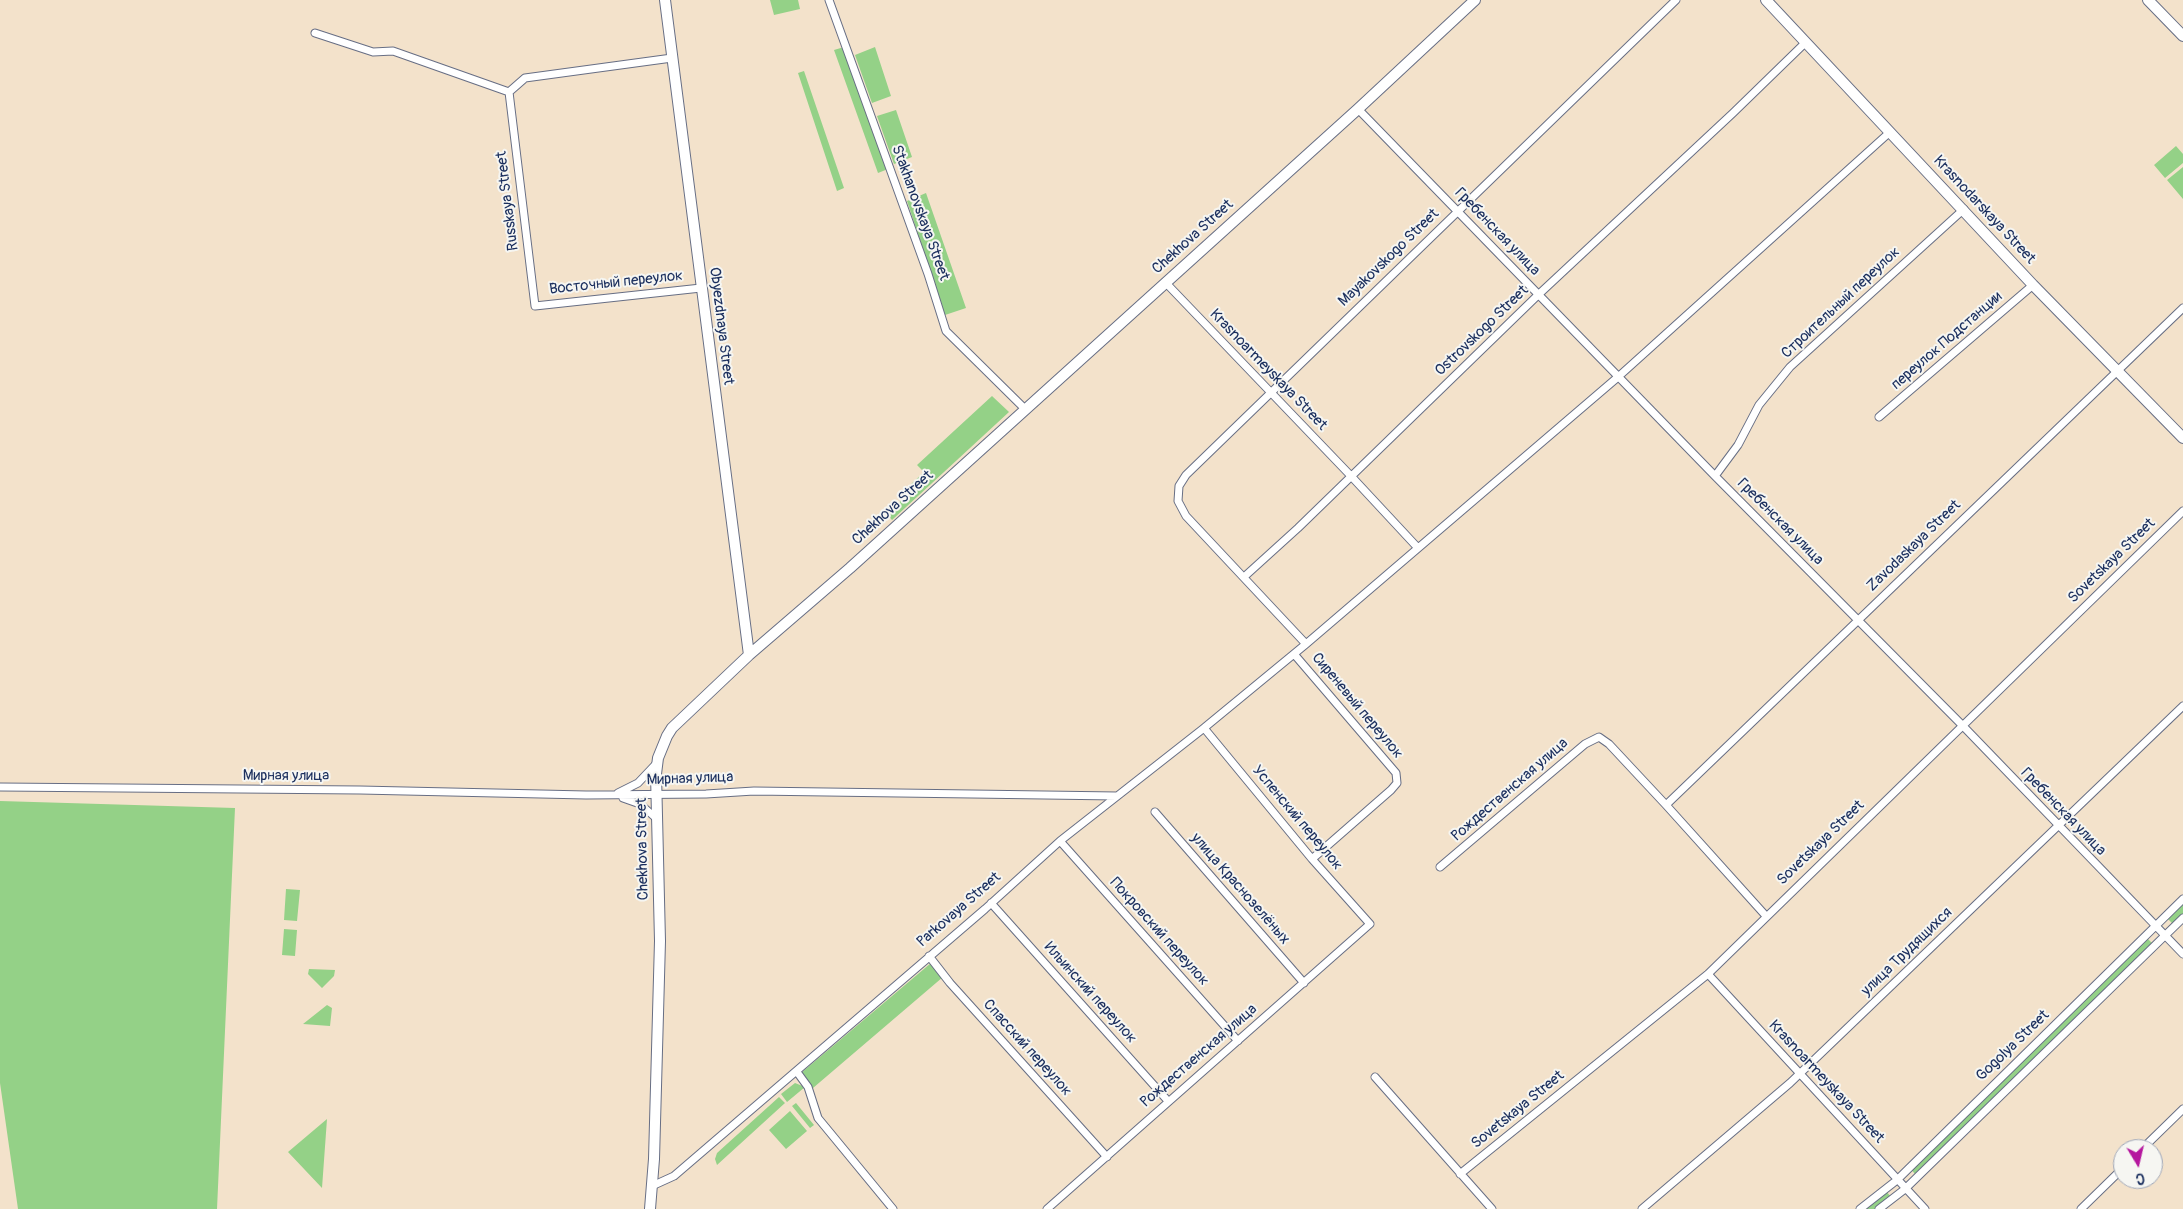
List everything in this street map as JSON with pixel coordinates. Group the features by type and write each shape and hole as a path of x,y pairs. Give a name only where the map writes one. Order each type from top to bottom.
{"street":[{"name":"Obyezdnaya Street","path":"664,0 749,656"},
{"name":"Stakhanovskaya Street","path":"829,0 928,274 946,331 1025,409"},
{"name":"Chekhova Street","path":"652,1186 660,941 656,794 657,764 663,742 672,728 749,656 1358,109 1475,0"},
{"name":"Mayakovskogo Street","path":"1178,502 1179,486 1186,475 1676,0"},
{"name":"Krasnodarskaya Street","path":"1766,0 1964,209 2033,285 2183,438"},
{"path":"2148,0 2183,36"},
{"path":"315,33 374,52 394,51 509,92 525,78 672,58"},
{"name":"Ostrovskogo Street","path":"1244,577 1352,476 1538,295 1727,120 1805,43"},
{"name":"Russkaya Street","path":"509,92 535,306"},
{"name":"Гребенская улица","path":"1358,109 1715,476 1963,726 2183,954"},
{"name":"Parkovaya Street","path":"652,1186 674,1176 797,1072 1060,841 1204,728 1306,644 1618,377 1890,132"},
{"name":"Строительный переулок","path":"1715,476 1738,445 1759,405 1790,367 1964,209"},
{"name":"Krasnoarmeyskaya Street","path":"1165,282 1352,476 1418,548"},
{"name":"переулок Подстанции","path":"1879,417 2033,285"},
{"name":"Восточный переулок","path":"535,306 701,288"},
{"name":"Zavodaskaya Street","path":"1666,805 2183,308"},
{"name":"Сиреневый переулок","path":"1178,502 1186,516 1306,644"},
{"name":"Sovetskaya Street","path":"1460,1174 1708,974 2183,511"},
{"name":"Сиреневый переулок","path":"1294,654 1396,773 1397,783 1312,860"},
{"name":"улица Трудящихся","path":"1642,1209 1799,1074 2183,706"},
{"name":"Успенский переулок","path":"1204,728 1312,860 1370,924"},
{"name":"Рождественская улица","path":"1440,867 1584,744 1599,737 1609,744 1666,805"},
{"path":"613,795 638,783 657,764"},
{"name":"Мирная улица","path":"0,787 613,795 754,791 1117,796"},
{"path":"613,795 640,804 657,818"},
{"path":"1666,805 1766,916"},
{"name":"улица Краснозелёных","path":"1155,812 1304,983"},
{"name":"Покровский переулок","path":"1060,841 1238,1041"},
{"name":"Gogolya Street","path":"1860,1209 1897,1180 2183,899"},
{"name":"Ильинский переулок","path":"991,903 1168,1102"},
{"name":"Gogolya Street","path":"1880,1209 1905,1189 2183,918"},
{"name":"Рождественская улица","path":"1047,1209 1370,924"},
{"name":"Спасский переулок","path":"929,956 950,982 1107,1156"},
{"name":"Krasnoarmeyskaya Street","path":"1708,974 1925,1209"},
{"path":"797,1072 808,1087 818,1118 893,1209"},
{"path":"1375,1077 1492,1209"},
{"path":"2152,1139 2183,1109"},
{"path":"2081,1209 2113,1178"},
{"path":"650,1209 652,1186"}],"green space":[{"path":"770,0 798,0 800,9 774,15"},
{"path":"844,47 888,169 878,173 834,50"},
{"path":"875,47 891,96 872,103 855,55"},
{"path":"804,71 844,188 837,191 798,73"},
{"path":"896,110 912,157 894,164 877,116"},
{"path":"2176,146 2183,154 2183,163 2165,178 2154,165"},
{"path":"2183,167 2183,199 2167,180"},
{"path":"926,193 966,308 945,315 907,201"},
{"path":"992,396 1009,412 892,520 887,514 911,491 908,487 924,472 917,465"},
{"path":"0,801 235,808 217,1209 18,1209 0,1083"},
{"path":"286,889 300,890 297,921 284,920"},
{"path":"2183,904 2183,914 2173,924 2168,919"},
{"path":"284,929 297,930 295,956 282,955"},
{"path":"2147,938 2153,944 1915,1174 1910,1168"},
{"path":"931,963 943,977 813,1088 801,1073"},
{"path":"309,969 335,970 334,976 322,988 308,974"},
{"path":"327,1005 332,1008 330,1026 303,1024"},
{"path":"795,1083 805,1087 787,1102 781,1094"},
{"path":"779,1097 785,1103 717,1165 715,1159 717,1153"},
{"path":"796,1103 814,1125 810,1128 792,1106"},
{"path":"790,1111 807,1131 786,1149 769,1130"},
{"path":"327,1119 322,1188 288,1152"},
{"path":"1886,1191 1891,1197 1876,1209 1863,1209"}]}
